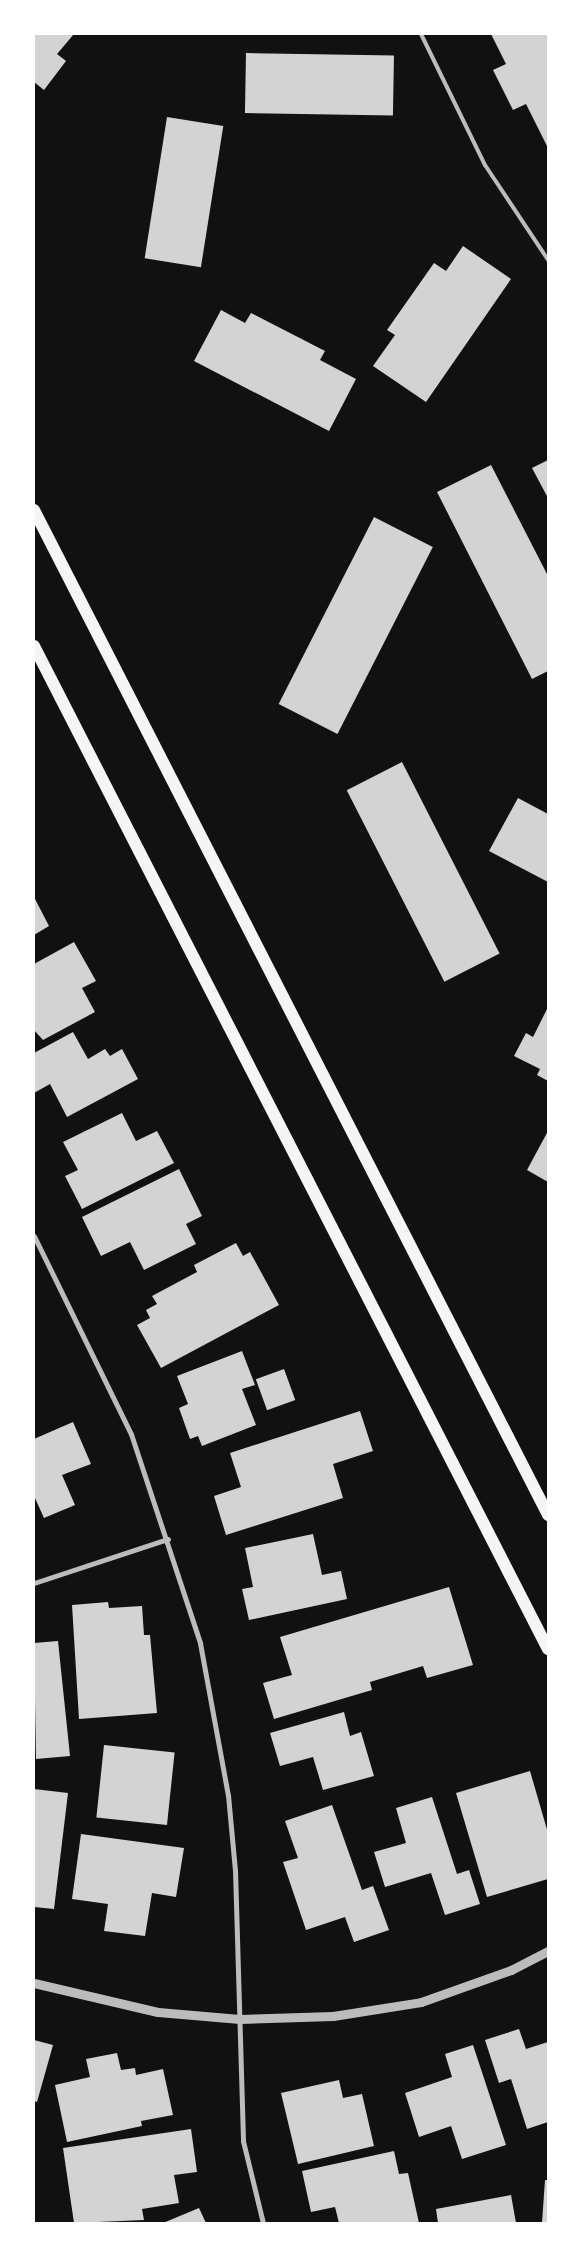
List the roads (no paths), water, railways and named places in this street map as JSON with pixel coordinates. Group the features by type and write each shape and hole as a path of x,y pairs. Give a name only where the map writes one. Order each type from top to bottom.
{"main road":[{"path":"34,510 548,1515"},
{"path":"34,646 548,1649"}],"street":[{"path":"34,1236 131,1434 168,1540 200,1643 228,1795 240,2020 242,2141 263,2223"},
{"path":"34,1583 168,1540"},
{"path":"34,1983 158,2012 240,2020 334,2016 421,2002 512,1970 548,1950"}],"lane":[{"path":"421,34 485,165 548,260"}]}
